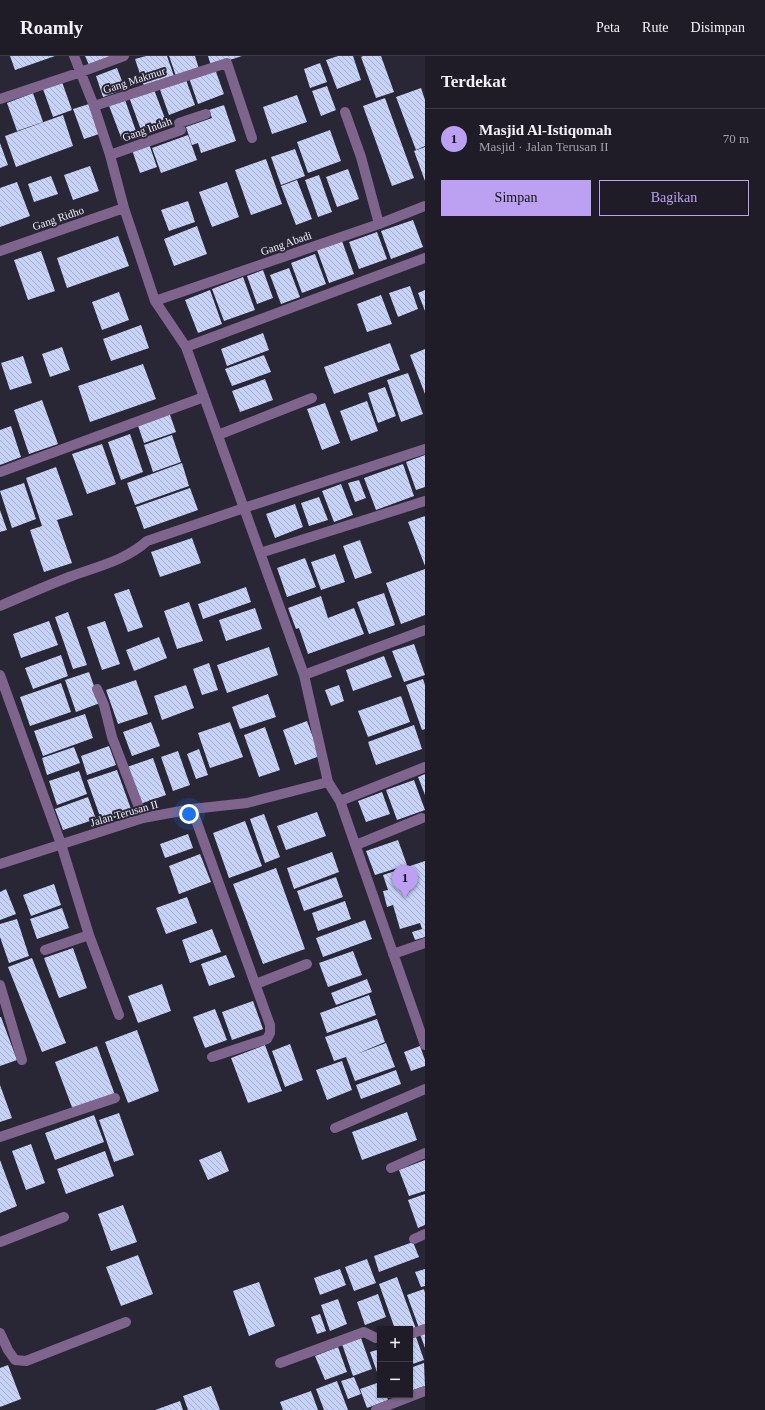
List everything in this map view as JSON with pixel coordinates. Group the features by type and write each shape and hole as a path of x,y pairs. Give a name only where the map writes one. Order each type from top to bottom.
{"street":[{"path":"74,56 94,106 110,155 124,208 155,302 186,347 304,675 328,782 340,801 393,954 422,1031 425,1045"},
{"path":"0,99 124,56"},
{"name":"Gang Makmur","path":"94,106 227,64 252,138"},
{"path":"345,112 361,157 379,224"},
{"name":"Gang Indah","path":"110,155 181,130 179,123 206,114"},
{"name":"Gang Abadi","path":"155,302 379,224 425,206"},
{"name":"Gang Ridho","path":"0,250 124,208"},
{"path":"186,347 425,258"},
{"path":"0,472 204,397"},
{"path":"218,435 312,398"},
{"path":"0,606 67,578 122,558 137,550 147,541 425,449"},
{"path":"260,553 425,501"},
{"path":"304,675 425,630"},
{"path":"0,675 62,844 89,936 119,1015"},
{"path":"97,690 104,705 112,737 143,818"},
{"path":"340,801 425,767"},
{"name":"Jalan Terusan II","path":"0,864 143,818 192,809 246,803 328,782"},
{"path":"192,809 270,1025 270,1032 267,1039 212,1057"},
{"path":"356,845 422,818"},
{"path":"45,950 89,936"},
{"path":"393,954 425,943"},
{"path":"256,984 307,964"},
{"path":"0,985 22,1060"},
{"path":"335,1128 425,1090"},
{"path":"0,1137 115,1098"},
{"path":"391,1168 425,1153"},
{"path":"0,1242 64,1217"},
{"path":"414,1239 425,1234"},
{"path":"0,1333 15,1360 26,1361 126,1322"},
{"path":"413,1333 425,1328"},
{"path":"280,1363 364,1332 377,1338"},
{"path":"376,1410 425,1391"}],"building":[{"path":"10,56 55,56 15,70"},
{"path":"85,56 113,56 89,65"},
{"path":"146,56 167,56 174,76 144,86 135,59"},
{"path":"169,56 195,56 199,69 176,76"},
{"path":"208,56 242,56 211,66"},
{"path":"338,56 353,56 361,80 337,89 326,60"},
{"path":"381,56 394,92 376,98 361,57"},
{"path":"320,63 327,82 310,88 304,69"},
{"path":"117,68 125,89 103,97 96,76"},
{"path":"215,69 224,94 198,104 189,78"},
{"path":"185,77 195,105 169,115 159,87"},
{"path":"62,82 72,110 53,117 43,89"},
{"path":"327,86 336,110 321,116 312,91"},
{"path":"153,87 166,121 141,130 129,97"},
{"path":"421,88 425,100 425,146 416,150 396,97"},
{"path":"33,93 43,122 17,131 7,103"},
{"path":"297,95 307,122 272,134 263,107"},
{"path":"124,97 137,134 122,140 108,103"},
{"path":"385,98 414,178 392,186 363,106"},
{"path":"89,104 99,134 84,139 73,109"},
{"path":"224,105 236,141 201,153 198,143 192,145 186,127 212,118 209,110"},
{"path":"63,115 73,146 16,167 5,136"},
{"path":"330,130 341,161 308,173 297,142"},
{"path":"188,135 197,160 161,173 152,148"},
{"path":"0,143 8,165 0,168"},
{"path":"149,144 157,167 140,173 132,150"},
{"path":"425,147 425,181 414,151"},
{"path":"295,149 305,176 281,185 271,157"},
{"path":"266,159 282,204 251,215 235,170"},
{"path":"90,166 99,191 73,200 64,175"},
{"path":"348,169 359,199 337,207 326,177"},
{"path":"319,175 332,212 318,217 305,180"},
{"path":"51,176 58,194 34,202 28,184"},
{"path":"297,180 312,219 296,225 281,186"},
{"path":"17,182 30,216 0,227 0,188"},
{"path":"227,182 239,217 212,227 199,192"},
{"path":"188,201 195,222 169,231 161,210"},
{"path":"413,220 423,247 391,259 381,231"},
{"path":"197,226 207,254 174,266 164,239"},
{"path":"377,232 387,259 359,269 349,242"},
{"path":"118,236 129,266 67,288 57,258"},
{"path":"342,241 354,274 329,283 317,250"},
{"path":"41,251 55,291 28,300 14,260"},
{"path":"315,254 326,284 302,293 291,263"},
{"path":"289,268 300,297 281,304 270,275"},
{"path":"263,270 273,298 257,304 247,276"},
{"path":"243,277 255,310 224,321 212,289"},
{"path":"410,286 418,309 398,317 389,293"},
{"path":"210,290 222,324 198,333 185,300"},
{"path":"425,290 425,311 418,293"},
{"path":"119,292 129,320 102,330 92,302"},
{"path":"381,295 392,324 367,332 357,304"},
{"path":"141,325 149,348 111,361 103,339"},
{"path":"263,333 269,350 227,366 221,349"},
{"path":"390,343 400,370 334,394 324,367"},
{"path":"62,347 70,370 50,377 42,354"},
{"path":"425,349 425,394 410,355"},
{"path":"264,355 271,372 232,386 225,369"},
{"path":"23,356 32,383 10,390 1,363"},
{"path":"143,364 156,399 90,422 78,386"},
{"path":"408,373 423,414 401,422 387,380"},
{"path":"265,379 273,400 240,412 232,391"},
{"path":"385,387 396,416 378,423 368,393"},
{"path":"42,400 58,444 29,454 14,410"},
{"path":"367,401 378,431 351,441 340,411"},
{"path":"325,403 340,443 322,450 307,409"},
{"path":"169,412 176,432 144,443 137,423"},
{"path":"11,426 21,457 0,465 0,430"},
{"path":"130,434 143,472 121,480 108,442"},
{"path":"172,435 181,462 153,472 144,445"},
{"path":"102,444 116,484 87,494 72,454"},
{"path":"425,455 425,487 416,490 406,462"},
{"path":"182,463 189,486 135,505 127,483"},
{"path":"403,464 414,496 376,510 364,478"},
{"path":"56,467 73,515 57,520 72,563 44,572 30,530 42,526 26,478"},
{"path":"359,480 366,498 355,502 348,483"},
{"path":"24,483 36,519 12,528 0,491"},
{"path":"341,484 353,515 334,522 322,491"},
{"path":"190,488 198,510 144,529 136,507"},
{"path":"319,497 328,520 309,526 301,503"},
{"path":"295,504 303,527 275,538 266,514"},
{"path":"0,510 7,530 0,532"},
{"path":"425,516 425,566 408,522"},
{"path":"192,538 201,563 160,577 151,552"},
{"path":"360,540 372,573 355,579 343,546"},
{"path":"335,554 345,582 321,590 311,562"},
{"path":"305,558 316,587 287,597 277,568"},
{"path":"425,569 425,615 401,624 386,583"},
{"path":"246,587 251,602 203,619 198,604"},
{"path":"129,589 143,627 128,632 114,594"},
{"path":"384,593 395,625 369,634 357,602"},
{"path":"321,596 328,618 354,608 364,634 308,654 299,628 296,629 288,608"},
{"path":"189,602 203,641 177,649 164,611"},
{"path":"255,608 262,629 226,641 219,620"},
{"path":"68,612 87,665 73,669 55,617"},
{"path":"49,621 58,645 21,658 13,634"},
{"path":"105,621 120,664 102,670 87,627"},
{"path":"159,637 167,658 134,671 126,650"},
{"path":"414,644 425,675 404,682 392,651"},
{"path":"269,647 278,675 227,693 217,665"},
{"path":"61,655 68,676 33,689 25,668"},
{"path":"384,656 392,677 353,691 346,670"},
{"path":"209,663 218,690 202,695 193,669"},
{"path":"89,672 100,703 76,712 65,680"},
{"path":"423,679 425,685 425,729 422,730 406,685"},
{"path":"136,680 148,714 118,724 106,690"},
{"path":"61,683 71,712 30,726 20,697"},
{"path":"186,685 194,708 162,720 154,696"},
{"path":"339,685 344,701 331,706 325,690"},
{"path":"268,694 276,717 240,729 232,707"},
{"path":"401,696 410,722 368,737 358,711"},
{"path":"85,714 93,738 43,756 34,731"},
{"path":"307,721 320,756 295,765 283,730"},
{"path":"151,722 160,746 132,756 123,732"},
{"path":"230,722 243,757 210,768 198,733"},
{"path":"414,725 422,749 376,765 368,742"},
{"path":"265,727 280,770 259,777 244,735"},
{"path":"109,746 116,765 87,775 81,756"},
{"path":"74,747 80,763 47,775 42,758"},
{"path":"199,749 208,775 196,779 187,754"},
{"path":"178,751 190,785 173,791 161,757"},
{"path":"153,758 166,795 140,804 127,767"},
{"path":"117,770 132,812 102,822 87,780"},
{"path":"79,771 87,794 57,805 49,781"},
{"path":"425,774 425,795 418,777"},
{"path":"414,780 425,810 397,820 386,790"},
{"path":"382,792 390,814 366,822 358,801"},
{"path":"88,797 96,819 63,830 55,809"},
{"path":"317,812 326,836 286,850 277,826"},
{"path":"264,814 280,857 265,863 250,819"},
{"path":"245,821 262,866 229,878 213,833"},
{"path":"188,834 193,848 165,858 160,844"},
{"path":"398,840 407,865 375,875 366,851"},
{"path":"332,852 339,872 294,889 287,868"},
{"path":"200,854 211,882 179,894 169,866"},
{"path":"425,861 425,937 415,940 412,932 422,929 420,923 400,929 393,905 387,907 383,891 388,890 383,875"},
{"path":"276,868 305,949 263,964 233,884"},
{"path":"336,877 343,897 304,911 297,891"},
{"path":"54,884 61,905 31,916 23,895"},
{"path":"6,889 16,914 0,920 0,892"},
{"path":"187,897 197,923 166,934 156,908"},
{"path":"345,901 351,919 318,931 312,913"},
{"path":"62,908 69,928 37,939 30,919"},
{"path":"17,919 29,956 9,963 0,937 0,924"},
{"path":"365,920 372,939 323,957 316,938"},
{"path":"212,929 221,952 190,963 182,940"},
{"path":"73,948 87,988 59,998 44,958"},
{"path":"353,951 362,975 328,987 319,963"},
{"path":"226,955 235,977 209,986 201,964"},
{"path":"32,958 66,1043 42,1052 8,967"},
{"path":"367,979 372,992 336,1005 331,993"},
{"path":"162,984 171,1011 138,1023 128,996"},
{"path":"369,995 376,1015 327,1033 320,1013"},
{"path":"253,1001 263,1029 232,1040 222,1012"},
{"path":"215,1009 227,1040 205,1048 193,1017"},
{"path":"0,1017 17,1060 0,1066"},
{"path":"377,1019 385,1042 357,1054 386,1043 395,1067 355,1081 346,1057 334,1061 325,1037"},
{"path":"137,1030 159,1091 128,1103 105,1042"},
{"path":"290,1044 303,1080 285,1087 272,1051"},
{"path":"265,1045 282,1091 248,1103 231,1058"},
{"path":"97,1046 115,1095 73,1110 55,1062"},
{"path":"420,1046 425,1060 425,1066 411,1071 404,1052"},
{"path":"342,1061 352,1090 327,1100 316,1070"},
{"path":"396,1070 401,1084 361,1099 356,1085"},
{"path":"0,1085 12,1118 0,1122"},
{"path":"407,1112 417,1140 362,1160 352,1132"},
{"path":"119,1113 134,1155 114,1162 99,1120"},
{"path":"94,1115 104,1142 55,1160 45,1133"},
{"path":"31,1144 45,1183 26,1190 12,1151"},
{"path":"105,1151 114,1176 66,1194 57,1169"},
{"path":"221,1151 229,1171 208,1180 199,1160"},
{"path":"0,1160 17,1206 0,1213"},
{"path":"425,1160 425,1191 409,1196 399,1170"},
{"path":"425,1194 425,1225 418,1228 408,1200"},
{"path":"123,1205 137,1242 111,1251 98,1214"},
{"path":"413,1242 419,1257 379,1272 374,1256"},
{"path":"138,1255 153,1294 121,1306 106,1267"},
{"path":"367,1259 376,1283 354,1291 345,1267"},
{"path":"340,1269 346,1285 320,1295 314,1278"},
{"path":"425,1269 425,1286 421,1287 415,1272"},
{"path":"397,1277 416,1329 413,1329 413,1326 394,1326 379,1284"},
{"path":"259,1282 275,1326 249,1336 233,1291"},
{"path":"424,1289 425,1326 419,1328 407,1295"},
{"path":"378,1294 386,1317 365,1325 357,1302"},
{"path":"338,1299 347,1324 330,1331 321,1305"},
{"path":"320,1314 326,1331 317,1334 311,1317"},
{"path":"425,1332 425,1348 420,1334"},
{"path":"415,1334 424,1360 413,1364 413,1362 413,1335"},
{"path":"361,1338 372,1369 353,1376 342,1344"},
{"path":"338,1347 347,1372 325,1380 315,1356"},
{"path":"377,1350 377,1372 370,1352"},
{"path":"424,1363 425,1386 413,1390 413,1367"},
{"path":"8,1365 21,1399 0,1407 0,1368"},
{"path":"354,1377 361,1394 348,1399 341,1381"},
{"path":"337,1381 348,1410 324,1410 316,1389"},
{"path":"377,1383 377,1398 387,1398 388,1400 367,1408 360,1389"},
{"path":"211,1386 220,1410 188,1410 183,1396"},
{"path":"311,1391 318,1410 283,1410 280,1402"},
{"path":"180,1401 183,1410 155,1410"}],"place":[{"name":"Masjid Al-Istiqomah","path":"405,898"}]}
